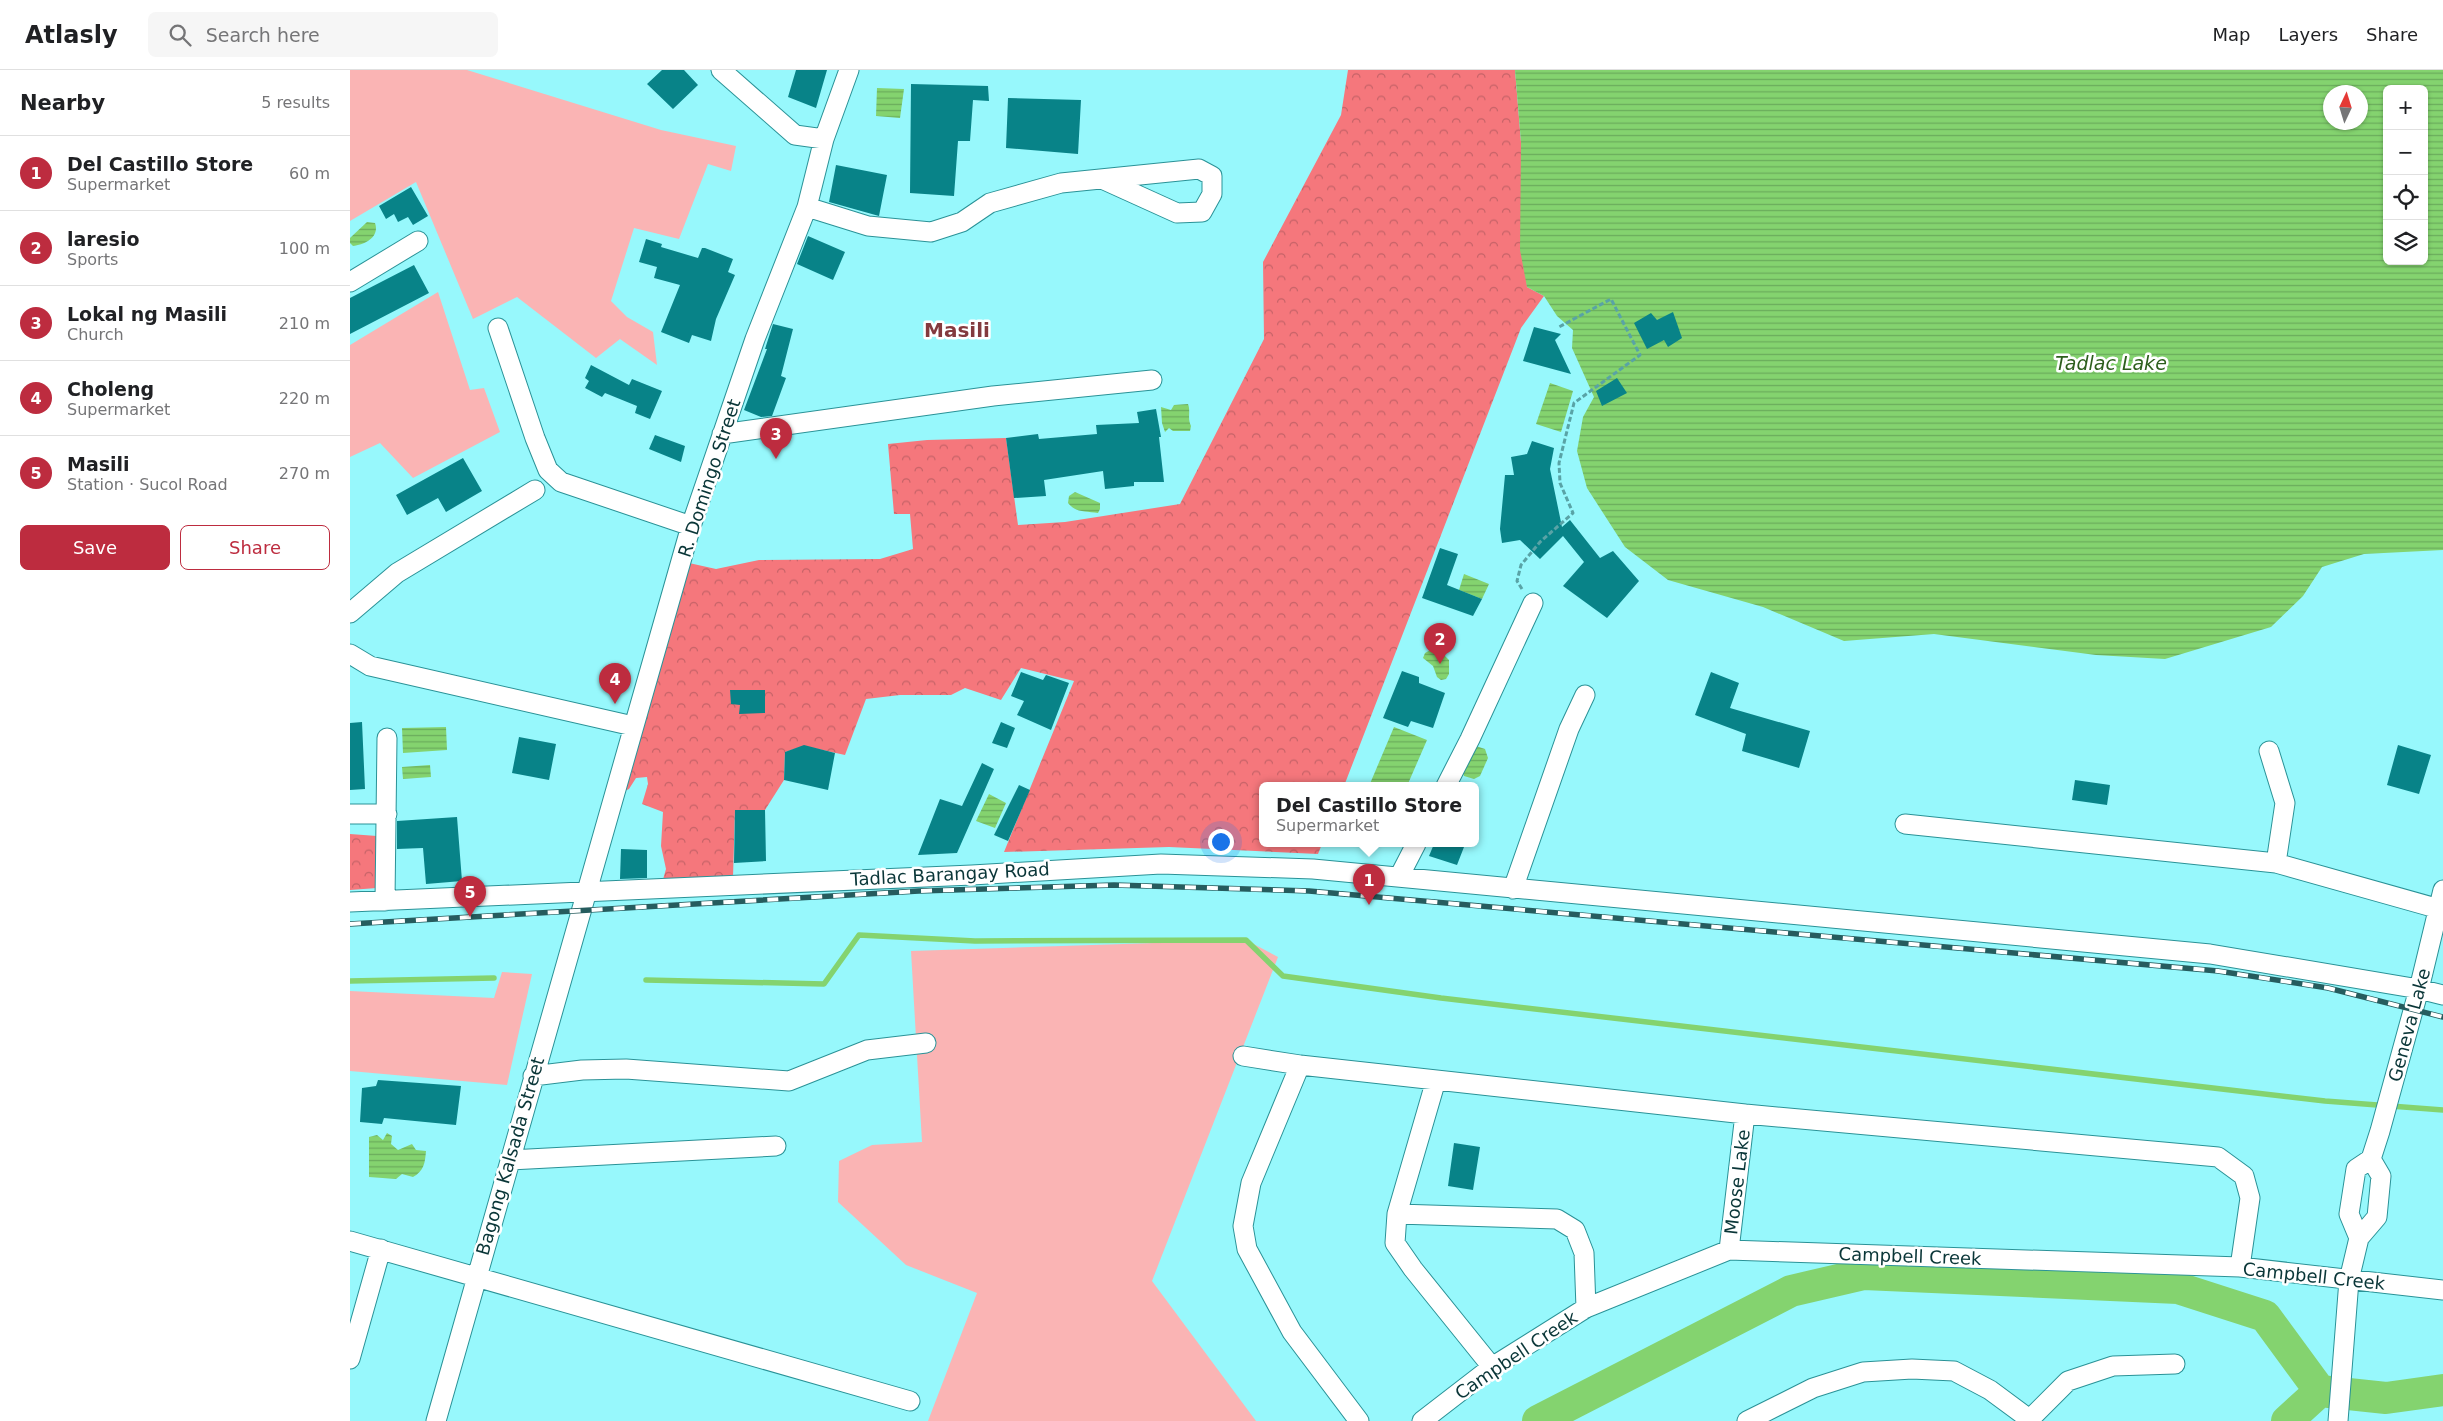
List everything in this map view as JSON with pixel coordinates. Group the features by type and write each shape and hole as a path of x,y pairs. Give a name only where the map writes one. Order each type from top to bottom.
{"street":[{"path":"721,70 795,135 824,139"},
{"name":"R. Domingo Street","path":"587,892 690,526 755,339 808,206 824,139 849,70"},
{"path":"808,206 868,226 931,232 962,222 990,203 1061,183 1199,169 1212,176 1212,194 1202,212 1177,212 1102,179"},
{"path":"350,282 418,240"},
{"path":"498,328 535,438 548,470 561,482 690,526"},
{"path":"722,434 993,396 1152,380"},
{"path":"350,612 397,573 535,490"},
{"path":"1448,782 1470,740 1533,602"},
{"path":"350,654 370,666 633,726"},
{"path":"1514,889 1568,729 1585,695"},
{"path":"385,901 387,738"},
{"path":"2269,751 2284,803 2276,863"},
{"path":"350,814 387,814"},
{"path":"1905,824 2276,863 2440,909"},
{"path":"1399,877 1414,847"},
{"name":"Tadlac Barangay Road","path":"350,902 972,875 1161,864 1313,870 2210,954 2419,989 2443,995"},
{"name":"Geneva Lake","path":"2359,1238 2349,1214 2356,1169 2371,1159 2419,989 2440,909 2443,890"},
{"name":"Bagong Kalsada Street","path":"436,1421 475,1278 587,892"},
{"path":"533,1076 582,1070 626,1069 789,1082 867,1050 926,1043"},
{"path":"1242,1056 1436,1080 1744,1114 2218,1157 2244,1176 2250,1198 2240,1267"},
{"path":"1300,1064 1252,1184 1243,1226 1247,1249 1292,1332 1359,1421"},
{"path":"1436,1080 1397,1214 1395,1243 1414,1270 1492,1367"},
{"name":"Moose Lake","path":"1729,1250 1744,1114"},
{"path":"510,1160 776,1146"},
{"path":"2338,1421 2349,1280 2359,1238 2377,1217 2381,1176 2371,1159"},
{"path":"1397,1214 1557,1219 1575,1230 1584,1253 1586,1308"},
{"path":"350,1241 910,1402"},
{"path":"350,1359 381,1249"},
{"name":"Campbell Creek","path":"1422,1421 1492,1367 1586,1308 1729,1250 2240,1267 2443,1290"},
{"path":"1747,1421 1813,1388 1863,1372 1912,1369 1954,1371 1990,1390 2031,1420 2068,1381 2113,1366 2175,1364"}],"path":[{"path":"1533,602 1517,581 1521,565 1540,542 1573,513 1560,483 1559,463 1574,403 1640,355 1611,299 1559,327"}],"shaded area":[{"path":"350,70 467,70 661,130 736,146 731,171 708,164 679,239 634,228 611,301 627,317 653,332 657,365 620,339 596,358 517,297 473,319 416,182 350,221"},
{"path":"438,292 470,390 484,388 500,432 413,478 380,443 350,457 350,345"},
{"path":"1246,940 1278,957 1152,1281 1256,1421 928,1421 977,1293 906,1265 838,1202 839,1161 872,1145 922,1142 911,951"},
{"path":"502,972 532,974 507,1085 350,1071 350,991 494,998"}],"green space":[{"path":"1348,70 1515,70 1521,142 1527,287 1544,296 1521,328 1346,782 1259,782 1259,847 1321,847 1318,854 1169,847 1004,852 1074,681 1021,668 1001,700 965,688 951,695 900,695 866,699 845,755 804,746 785,752 784,780 765,810 735,810 733,877 662,883 666,869 661,846 663,812 642,804 648,784 647,777 636,778 629,789 616,795 680,561 716,569 759,560 880,559 913,549 910,514 894,514 888,444 927,440 1006,438 1018,525 1065,522 1180,504 1264,339 1263,262 1341,115"},
{"path":"350,834 377,836 377,888 350,890"}],"water":[{"name":"Tadlac Lake","path":"1515,70 2443,70 2443,550 2364,554 2322,567 2303,596 2271,627 2165,659 2096,655 1934,634 1844,641 1763,607 1668,580 1625,547 1587,488 1577,451 1583,417 1594,397 1572,348 1573,330 1557,316 1544,296 1527,287 1520,250 1521,142"},
{"path":"877,88 904,89 900,118 876,116"},
{"path":"367,222 375,223 376,228 373,236 367,242 353,246 350,243 350,238"},
{"path":"1550,383 1573,391 1561,432 1536,424"},
{"path":"1188,404 1190,431 1173,431 1169,428 1165,432 1162,423 1161,407 1171,410 1174,405"},
{"path":"1075,492 1100,503 1098,513 1081,511 1071,506 1068,503 1069,496"},
{"path":"1464,574 1489,584 1482,599 1459,590"},
{"path":"1434,648 1439,650 1449,660 1449,674 1446,679 1441,680 1437,677 1433,666 1423,658 1425,653"},
{"path":"446,727 447,750 403,753 402,728"},
{"path":"1394,727 1427,740 1409,782 1371,782"},
{"path":"1476,746 1485,749 1488,758 1480,776 1474,779 1464,776 1461,768"},
{"path":"430,765 431,777 403,779 402,767"},
{"path":"989,794 1006,803 995,828 976,821"},
{"path":"387,1133 392,1136 391,1144 398,1150 412,1144 416,1150 426,1151 423,1166 417,1175 413,1177 402,1174 396,1179 369,1177 369,1137 377,1135 383,1140"}],"building":[{"path":"662,70 684,70 698,85 673,109 647,84"},
{"path":"796,70 827,70 816,108 788,97"},
{"path":"911,84 988,86 989,101 973,100 970,141 958,141 954,196 910,193"},
{"path":"1008,98 1081,100 1078,154 1006,148"},
{"path":"836,165 887,175 879,216 829,202"},
{"path":"411,187 428,216 413,225 408,217 398,222 394,214 386,219 379,206"},
{"path":"808,236 845,252 833,280 797,264"},
{"path":"646,239 662,244 661,247 698,258 702,248 705,248 733,259 728,272 735,275 716,319 711,341 692,335 689,343 661,332 680,285 654,278 657,267 639,262"},
{"path":"414,265 429,293 350,334 350,298"},
{"path":"1673,312 1682,338 1668,347 1664,340 1647,349 1634,323 1651,313 1657,320"},
{"path":"773,324 793,329 781,376 786,378 772,416 761,417 744,410 767,349 765,349"},
{"path":"1534,327 1561,334 1555,340 1571,374 1523,361"},
{"path":"591,365 629,385 632,379 662,391 650,419 635,413 637,406 605,393 602,397 585,388 589,381 585,378"},
{"path":"1617,378 1627,393 1602,406 1596,391"},
{"path":"1156,409 1161,437 1159,437 1164,482 1134,482 1134,486 1105,489 1103,471 1044,480 1046,496 1014,498 1006,438 1038,434 1039,439 1097,434 1096,425 1139,423 1137,412"},
{"path":"655,435 685,446 681,462 649,449"},
{"path":"1532,441 1554,448 1550,469 1562,527 1570,520 1600,558 1613,551 1639,581 1607,618 1563,586 1584,562 1563,536 1540,559 1520,540 1502,543 1500,529 1505,475 1514,475 1511,457 1527,454"},
{"path":"463,458 482,491 446,512 438,498 407,515 396,495"},
{"path":"1440,548 1458,554 1447,585 1482,599 1473,616 1422,598"},
{"path":"1402,671 1419,677 1419,683 1445,693 1433,728 1411,721 1408,727 1383,718"},
{"path":"1021,672 1043,680 1046,675 1069,683 1051,730 1017,715 1024,701 1011,696"},
{"path":"1711,672 1739,683 1730,708 1810,731 1799,768 1742,751 1746,734 1695,715"},
{"path":"730,690 765,690 765,713 739,714 740,705 731,704"},
{"path":"362,722 365,789 350,790 350,723"},
{"path":"1001,722 1015,728 1007,748 992,743"},
{"path":"519,737 556,744 549,780 512,773"},
{"path":"804,745 835,753 828,790 784,780 785,752"},
{"path":"2398,745 2431,755 2419,794 2387,785"},
{"path":"982,763 994,769 957,853 918,855 940,799 962,806"},
{"path":"2075,780 2110,785 2107,805 2072,800"},
{"path":"1019,785 1030,790 1008,841 994,835"},
{"path":"735,810 765,810 766,861 734,863"},
{"path":"457,817 462,881 426,884 423,848 397,849 397,821"},
{"path":"1433,847 1464,847 1457,865 1429,856"},
{"path":"621,849 647,850 647,878 620,879"},
{"path":"378,1080 461,1086 456,1125 384,1118 382,1124 360,1122 362,1088 376,1086"},
{"path":"1454,1143 1480,1147 1473,1190 1448,1186"}],"waterway":[{"path":"646,980 824,984 859,935 975,941 1246,940 1283,976 1441,998 2325,1101 2443,1110"},
{"path":"350,981 494,978"},
{"path":"1538,1421 1791,1291 1864,1274 2178,1288 2265,1316 2320,1391 2386,1398 2443,1390"},
{"path":"2287,1421 2320,1391"}],"railway":[{"path":"350,924 919,891 1114,885 1309,891 2218,971 2328,988 2443,1017"}],"place":[{"name":"Lokal ng Masili","path":"776,459"},
{"name":"laresio","path":"1440,664"},
{"name":"Choleng","path":"615,704"},
{"name":"Del Castillo Store","path":"1369,905"},
{"name":"Masili","path":"470,917"}],"district":[{"name":"Masili","path":"957,330"}]}
